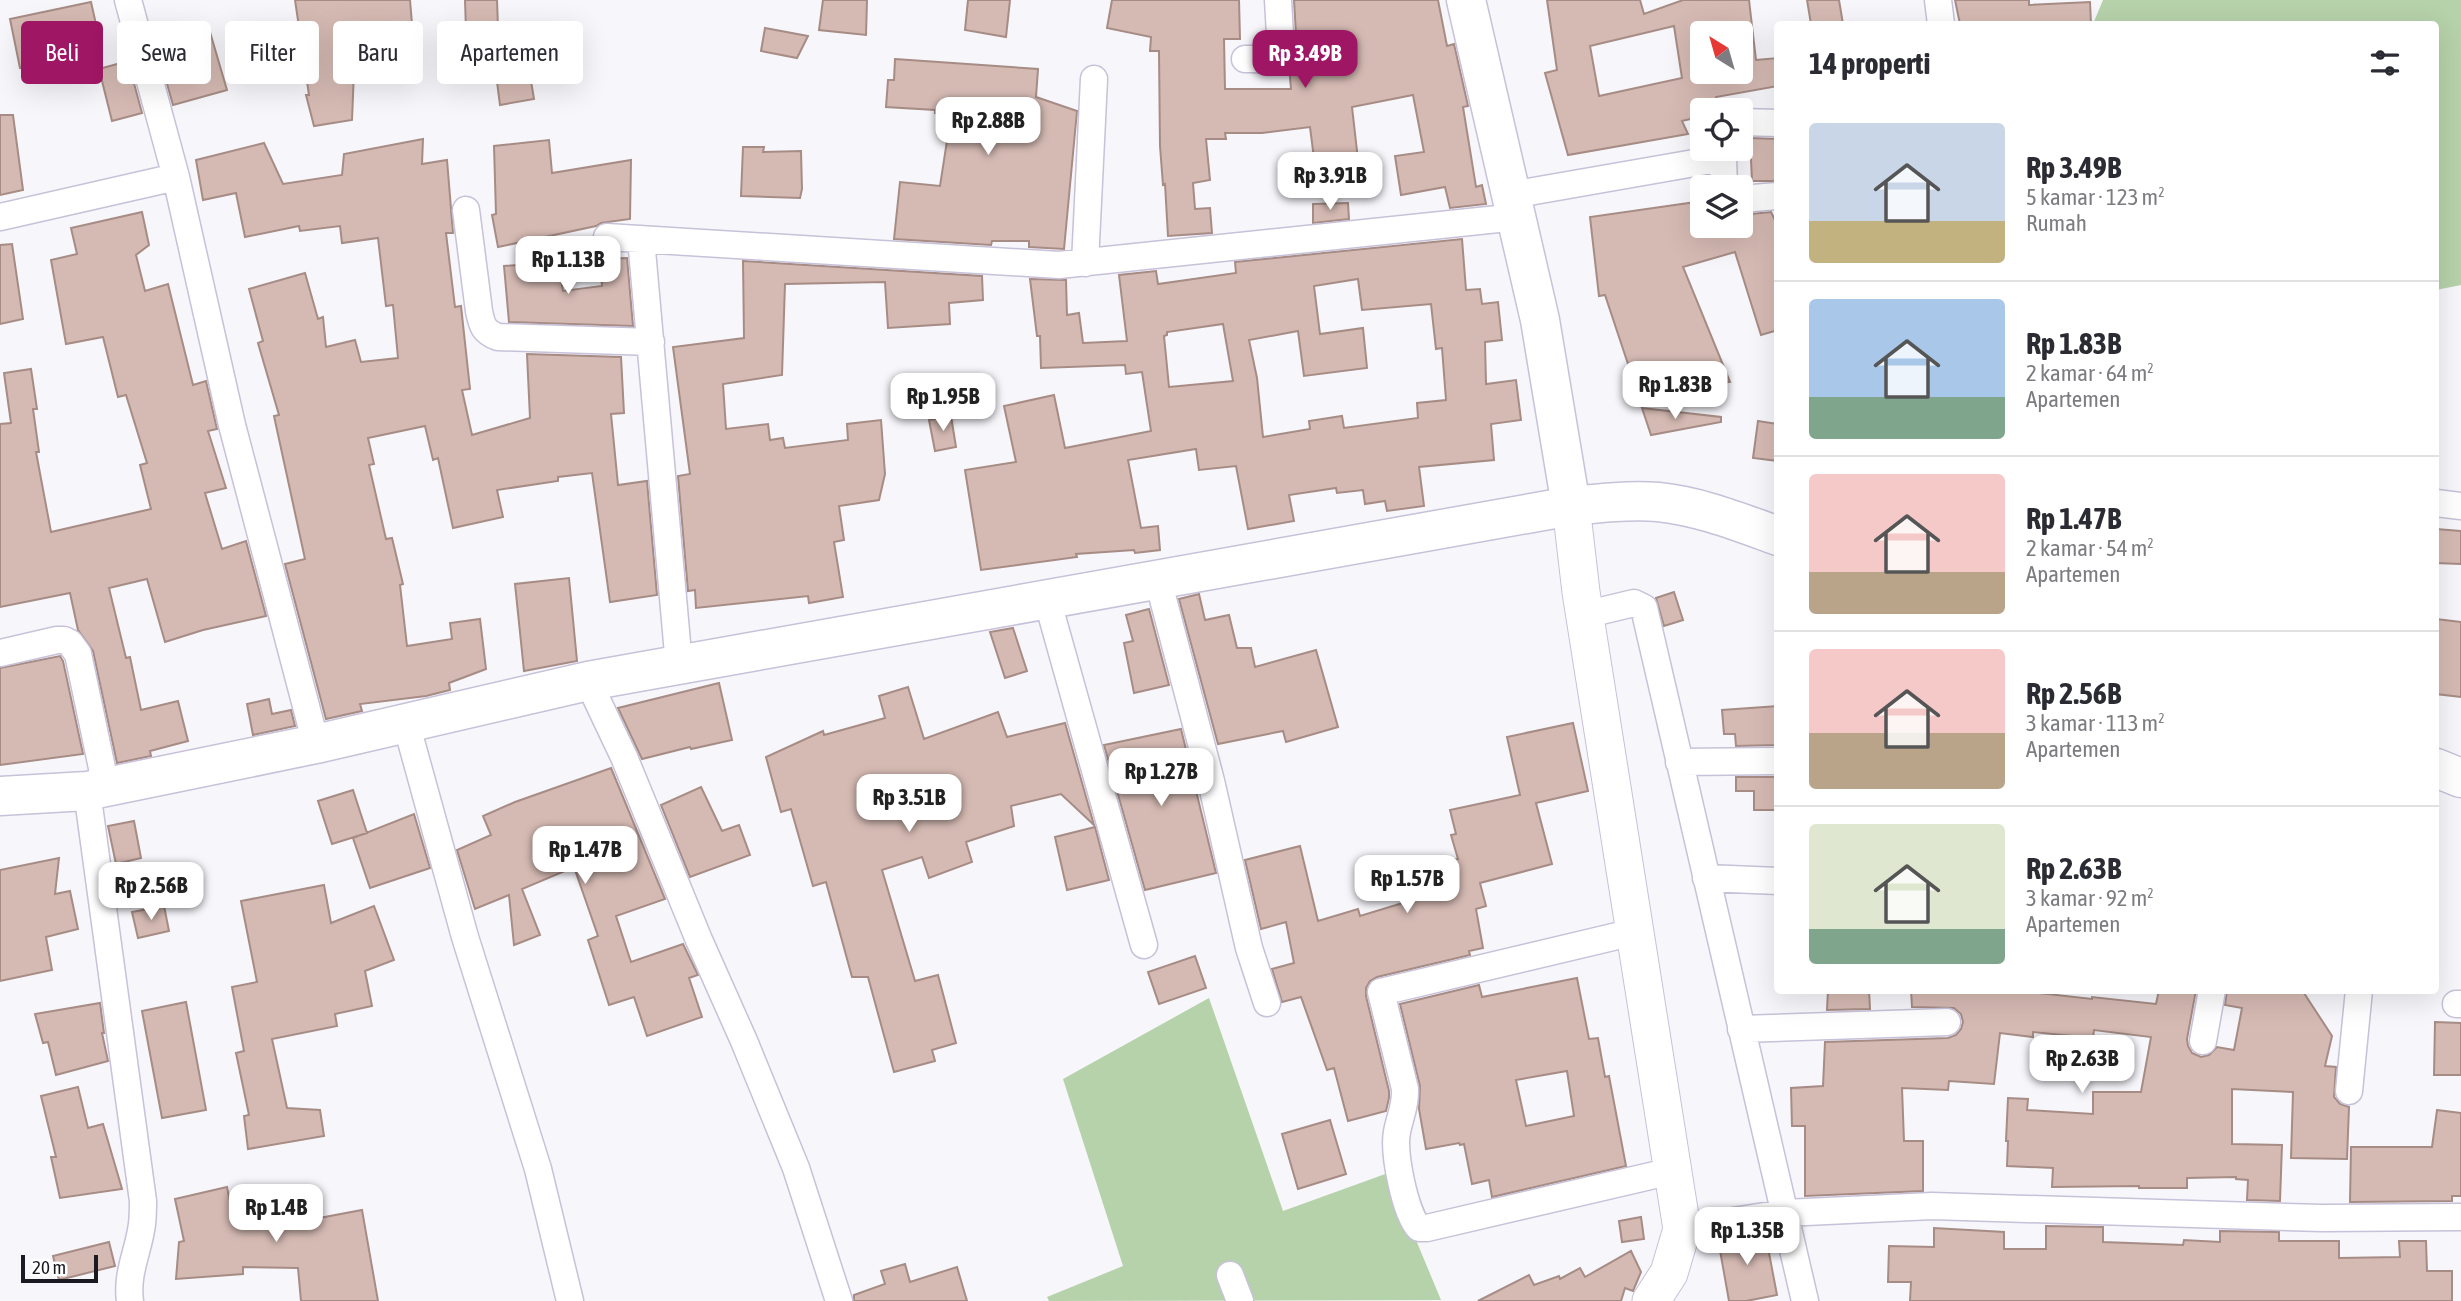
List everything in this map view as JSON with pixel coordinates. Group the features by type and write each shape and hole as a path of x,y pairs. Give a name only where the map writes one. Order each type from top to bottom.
{"highway":[{"path":"1466,0 1540,320 1571,506"},
{"path":"0,796 97,789 316,744 588,681 1571,506 1614,501 1659,502 1718,515 1774,535"},
{"path":"2439,769 2461,778"}],"main road":[{"path":"1571,506 1583,604 1682,1229 1669,1273 1651,1301"}],"street":[{"path":"128,0 176,177 232,425 316,744"},
{"path":"1245,59 1266,59 1281,52 1278,0"},
{"path":"1938,0 1941,21"},
{"path":"1085,263 1094,79"},
{"path":"1753,122 1774,123"},
{"path":"607,237 1059,265 1514,206 1693,161"},
{"path":"0,217 176,177"},
{"path":"1753,198 1774,196"},
{"path":"466,210 482,326 487,333 498,337 651,342"},
{"path":"641,239 679,666"},
{"path":"2439,503 2461,506"},
{"path":"1158,580 1211,781 1249,948 1267,1003"},
{"path":"1047,599 1144,945"},
{"path":"1583,604 1634,603 1644,608 1805,1301"},
{"path":"0,653 64,640 75,648 78,654 97,789 143,1201 142,1224 128,1290 130,1301"},
{"path":"588,681 624,757 796,1168 839,1301"},
{"path":"406,723 465,937 538,1169 570,1301"},
{"path":"1679,762 1774,761"},
{"path":"1706,878 1774,881"},
{"path":"1634,932 1381,992 1405,1089 1406,1104 1396,1134 1399,1169 1412,1217 1419,1228 1672,1171"},
{"path":"2203,1041 2211,994"},
{"path":"2349,1090 2359,994"},
{"path":"1741,1029 1947,1023"},
{"path":"1682,1229 1785,1213 1932,1206 2322,1218 2461,1217"},
{"path":"1230,1275 1240,1301"}],"green space":[{"path":"2103,0 2461,0 2461,285 2439,289 2439,21 2094,21"},
{"path":"1209,998 1283,1211 1388,1173 1441,1300 1049,1301 1047,1297 1123,1266 1063,1079"}],"building":[{"path":"295,0 410,0 412,21 333,21 333,84 353,84 352,120 314,126 306,95 309,95 307,84 319,84 319,21 298,21"},
{"path":"465,0 497,0 498,21 466,21"},
{"path":"823,0 867,0 866,35 819,30"},
{"path":"968,0 1010,0 1006,37 965,30"},
{"path":"1112,0 1239,0 1240,39 1224,39 1225,89 1291,89 1289,65 1295,59 1297,51 1294,0 1438,0 1447,46 1454,44 1468,106 1463,107 1476,187 1482,185 1486,204 1450,208 1445,187 1401,195 1395,156 1424,152 1413,95 1352,107 1358,160 1315,166 1310,127 1262,133 1225,133 1226,139 1206,139 1210,180 1193,183 1195,209 1210,208 1212,233 1168,236 1160,146 1159,51 1150,51 1151,37 1107,28"},
{"path":"1547,0 1640,0 1644,14 1683,0 1749,0 1751,21 1690,21 1690,84 1754,84 1754,43 1756,60 1774,58 1774,87 1716,98 1690,98 1690,119 1682,121 1688,134 1568,155 1545,73 1557,70","holes":["1674,26 1682,78 1599,96 1590,46"]},
{"path":"1807,0 1839,0 1842,21 1810,21"},
{"path":"1955,0 2029,0 2029,5 2090,2 2091,21 1959,21"},
{"path":"91,2 95,21 21,21 20,68 10,19"},
{"path":"765,28 808,36 797,58 761,51"},
{"path":"211,35 227,90 173,105 167,84 211,84"},
{"path":"895,59 1038,69 1036,97 1077,111 1064,249 1029,247 1029,241 992,241 991,245 894,239 900,182 940,186 951,115 935,113 935,110 886,107 888,80 894,80"},
{"path":"117,64 117,84 134,84 142,113 112,121 103,84 103,68"},
{"path":"497,84 532,84 534,99 500,105"},
{"path":"0,115 13,115 23,190 0,195"},
{"path":"1753,138 1774,139 1774,181 1753,181"},
{"path":"423,139 422,164 447,160 453,233 446,233 455,307 461,306 470,389 462,390 472,435 530,418 527,354 621,357 624,413 611,414 618,485 647,481 657,595 610,602 592,473 497,490 503,517 453,528 438,458 433,460 425,426 368,438 374,464 369,465 386,539 392,538 403,584 400,585 407,646 452,639 450,623 480,619 486,669 449,683 450,690 426,696 360,704 362,711 326,719 285,564 305,559 274,416 279,415 258,343 263,341 249,289 305,273 318,319 323,317 326,347 355,340 361,362 398,358 393,305 386,306 378,238 342,243 340,226 300,231 299,226 245,237 236,193 203,200 196,160 264,143 283,184 342,175 344,154"},
{"path":"549,140 552,173 631,160 630,219 601,223 498,247 492,215 496,214 494,146"},
{"path":"743,147 764,147 763,152 801,151 800,198 741,196"},
{"path":"1348,203 1349,219 1313,223 1313,204"},
{"path":"1690,203 1690,238 1753,238 1753,214 1771,212 1774,218 1774,331 1761,335 1735,252 1683,267 1730,382 1637,391 1605,295 1599,296 1590,217"},
{"path":"142,212 149,245 136,255 145,291 168,284 193,385 206,381 217,429 208,431 226,488 205,493 222,549 246,541 266,616 203,630 165,642 147,579 109,588 126,658 130,657 141,710 178,701 188,741 150,751 151,756 117,763 93,651 78,630 70,593 0,607 0,424 11,423 4,373 31,369 37,409 33,409 39,452 36,452 51,532 151,509 140,465 147,463 126,395 118,397 103,337 66,344 51,260 77,254 71,228"},
{"path":"1462,239 1466,290 1480,289 1482,304 1498,302 1502,340 1485,342 1486,384 1516,380 1521,420 1491,424 1494,460 1419,467 1424,506 1387,511 1385,501 1365,504 1363,490 1337,493 1336,488 1289,495 1294,521 1248,529 1236,466 1199,470 1196,449 1128,460 1141,528 1158,526 1160,550 1076,554 1077,557 981,570 965,470 1016,462 1004,406 1054,395 1065,448 1151,431 1142,372 1126,374 1125,365 1041,368 1040,336 1037,336 1030,279 1066,280 1067,315 1079,313 1083,343 1127,341 1119,275 1156,271 1158,284 1236,273 1235,262","holes":["1358,279 1362,310 1431,304 1436,349 1442,348 1446,400 1417,403 1418,418 1344,428 1342,416 1309,421 1310,429 1263,437 1257,378 1249,340 1298,331 1304,376 1367,368 1363,328 1320,334 1314,286","1223,324 1233,381 1169,387 1164,336 1167,332"]},
{"path":"12,244 23,319 0,324 0,245"},
{"path":"627,258 633,326 509,322 504,266 558,262 563,291 602,286 600,259"},
{"path":"743,261 982,276 983,300 949,303 950,324 888,328 885,282 785,284 782,375 723,384 726,429 768,424 770,440 783,438 785,448 848,440 847,424 881,420 885,474 879,500 839,506 844,540 834,542 843,597 809,603 808,596 696,608 695,590 688,591 678,476 690,474 673,347 744,338"},
{"path":"1642,408 1721,417 1721,422 1651,435"},
{"path":"951,416 956,447 935,451 929,420"},
{"path":"1758,421 1774,423 1774,461 1753,458"},
{"path":"2439,529 2461,531 2461,564 2439,563"},
{"path":"569,578 577,661 524,671 515,584"},
{"path":"1674,592 1683,620 1664,626 1656,598"},
{"path":"1199,594 1205,620 1229,615 1237,648 1251,648 1255,667 1316,650 1338,727 1286,742 1283,731 1218,744 1179,599"},
{"path":"1149,609 1169,685 1134,693 1124,643 1133,641 1126,615"},
{"path":"2439,619 2461,622 2461,697 2439,694"},
{"path":"1013,628 1027,671 1005,678 990,632"},
{"path":"60,656 83,754 0,765 0,668"},
{"path":"719,683 732,740 642,759 618,708"},
{"path":"908,687 924,739 998,712 1007,737 1065,723 1094,825 1061,794 1011,806 1014,826 966,842 972,862 929,878 922,857 882,870 915,981 938,975 956,1043 932,1050 935,1061 894,1072 868,977 852,977 826,882 813,886 791,809 781,812 766,757 823,731 824,735 885,718 879,696"},
{"path":"269,699 272,714 291,710 295,726 253,735 247,704"},
{"path":"1774,706 1774,745 1736,746 1735,734 1724,734 1722,710"},
{"path":"1573,723 1588,791 1536,803 1552,864 1480,883 1486,906 1476,909 1483,948 1469,951 1470,955 1377,977 1370,981 1366,996 1389,1098 1386,1111 1348,1121 1334,1068 1327,1070 1301,997 1282,1002 1272,969 1294,963 1286,922 1261,929 1245,860 1300,846 1318,921 1358,909 1360,916 1456,891 1448,861 1458,859 1451,835 1456,834 1450,810 1520,795 1507,737"},
{"path":"1181,729 1216,873 1145,890 1104,745"},
{"path":"611,768 665,899 616,916 631,962 683,944 698,975 689,978 702,1017 647,1036 634,997 609,1005 588,940 598,936 574,867 522,889 540,935 514,945 509,895 475,909 457,850 491,835 483,816"},
{"path":"1736,777 1774,777 1774,810 1754,810 1754,791 1736,791"},
{"path":"701,787 722,831 739,825 750,855 690,877 661,805"},
{"path":"353,790 367,833 332,844 318,801"},
{"path":"414,814 430,868 370,888 353,838"},
{"path":"134,821 141,858 116,864 108,826"},
{"path":"1095,827 1109,880 1067,890 1055,837"},
{"path":"59,858 55,894 70,891 78,929 46,937 52,970 0,981 0,870"},
{"path":"324,885 331,923 374,906 394,960 365,971 372,1006 335,1014 337,1026 272,1039 287,1108 320,1110 324,1136 248,1149 244,1116 249,1115 236,1053 244,1051 232,987 257,982 241,901"},
{"path":"164,906 169,931 138,938 132,912"},
{"path":"1195,956 1206,988 1159,1004 1148,972"},
{"path":"1577,978 1589,1039 1598,1038 1605,1077 1609,1076 1626,1166 1492,1197 1489,1180 1472,1184 1464,1144 1426,1149 1419,1109 1420,1086 1400,1004 1479,985 1482,997","holes":["1567,1071 1574,1116 1526,1126 1516,1080"]},
{"path":"1828,994 1869,994 1870,1009 1827,1010"},
{"path":"1911,994 2047,994 2156,1004 2158,994 2195,994 2187,1039 2192,1053 2201,1057 2209,1055 2217,1047 2234,1050 2242,1008 2225,1005 2226,994 2305,994 2332,1036 2325,1066 2336,1067 2334,1097 2340,1104 2349,1107 2347,1159 2291,1158 2293,1092 2232,1089 2232,1144 2282,1145 2280,1201 2247,1200 2248,1180 2236,1177 2187,1178 2187,1188 2052,1187 2053,1168 2007,1166 2008,1098 2028,1099 2027,1110 2093,1114 2093,1092 2141,1092 2151,1037 2094,1030 2093,1038 2033,1032 2033,1037 2000,1033 1994,1084 1949,1081 1948,1090 1902,1088 1904,1141 1923,1141 1923,1191 1805,1196 1805,1126 1792,1126 1791,1088 1823,1086 1825,1042 1948,1038 1961,1029 1961,1014 1954,1008 1912,1007"},
{"path":"186,1002 206,1110 162,1118 142,1011"},
{"path":"100,1003 102,1033 108,1061 56,1075 48,1042 43,1043 35,1014"},
{"path":"2435,1022 2461,1023 2461,1075 2434,1075"},
{"path":"78,1087 88,1128 103,1124 122,1189 60,1198 51,1157 56,1157 41,1096"},
{"path":"2437,1110 2461,1113 2461,1196 2452,1196 2452,1201 2350,1202 2351,1147 2432,1147"},
{"path":"1330,1120 1346,1174 1298,1189 1282,1134"},
{"path":"227,1187 230,1202 290,1190 296,1221 314,1215 314,1219 362,1210 378,1301 301,1301 298,1268 243,1267 243,1274 176,1279 179,1242 184,1241 175,1199"},
{"path":"1641,1217 1644,1239 1622,1242 1619,1221"},
{"path":"2046,1226 2103,1227 2103,1242 2183,1245 2184,1240 2220,1242 2220,1231 2279,1232 2279,1241 2339,1241 2339,1258 2400,1257 2399,1241 2426,1241 2427,1271 2452,1271 2452,1301 1910,1301 1911,1282 1888,1282 1889,1246 1934,1247 1934,1228 2004,1232 2004,1249 2046,1249"},
{"path":"1765,1232 1777,1295 1746,1301 1729,1301 1718,1239"},
{"path":"109,1242 115,1266 59,1280 53,1256"},
{"path":"1631,1251 1641,1272 1633,1291 1625,1288 1621,1301 1478,1301 1529,1275 1534,1285 1559,1276 1560,1279 1580,1268 1585,1277"},
{"path":"905,1264 910,1282 957,1267 967,1301 854,1301 854,1295 885,1284 881,1271"}]}
